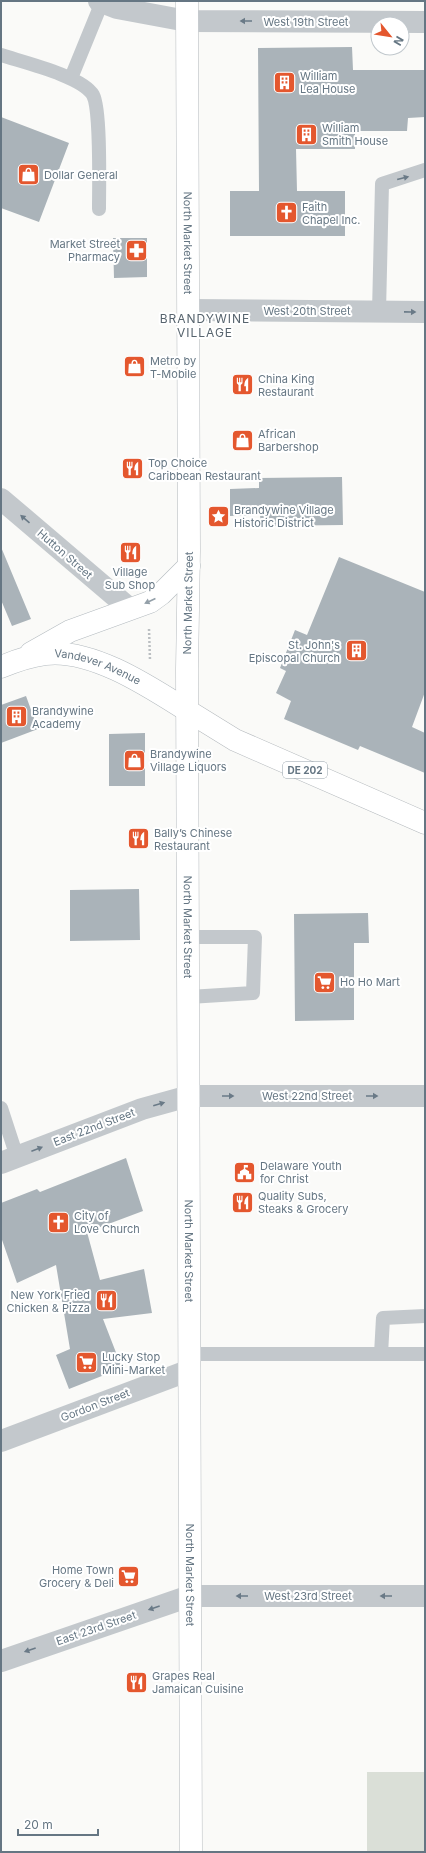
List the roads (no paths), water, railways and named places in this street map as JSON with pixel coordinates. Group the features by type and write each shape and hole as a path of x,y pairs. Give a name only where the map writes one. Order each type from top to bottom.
{"main road":[{"name":"North Market Street","path":"187,11 189,310 188,937 191,1852"},
{"path":"9,664 70,631 129,608 150,602 161,594 189,566"},
{"name":"Vandever Avenue","path":"9,664 45,654 63,653 80,656 138,680 188,711"},
{"name":"DE 202","path":"188,711 235,740 425,823"}],"street":[{"name":"West 19th Street","path":"100,2 117,8 425,22"},
{"name":"West 20th Street","path":"189,310 425,312"},
{"name":"Hutton Street","path":"1,499 129,608"},
{"name":"West 22nd Street","path":"189,1096 425,1096"},
{"name":"East 22nd Street","path":"9,1160 142,1109 189,1096"},
{"name":"Gordon Street","path":"1,1441 190,1362"},
{"name":"West 23rd Street","path":"190,1596 425,1596"},
{"name":"East 23rd Street","path":"1,1660 190,1596"}],"lane":[{"path":"71,78 100,2"},
{"path":"1,56 71,78 93,95 97,115 99,208"},
{"path":"379,312 382,184 425,170"},
{"path":"188,937 255,937 254,993 189,997"},
{"path":"1,1108 9,1160"},
{"path":"381,1354 383,1318 425,1316"},
{"path":"190,1362 381,1354 425,1354"}],"place":[{"name":"William Lea House","path":"285,82"},
{"name":"William Smith House","path":"307,134"},
{"name":"Dollar General","path":"29,175"},
{"name":"Faith Chapel Inc.","path":"287,213"},
{"name":"Market Street Pharmacy","path":"136,250"},
{"name":"Metro by T-Mobile","path":"134,367"},
{"name":"China King Restaurant","path":"243,385"},
{"name":"African Barbershop","path":"243,440"},
{"name":"Top Choice Caribbean Restaurant","path":"132,469"},
{"name":"Brandywine Village Historic District","path":"219,516"},
{"name":"Village Sub Shop","path":"130,552"},
{"name":"St. John's Episcopal Church","path":"356,651"},
{"name":"Brandywine Academy","path":"17,717"},
{"name":"Brandywine Village Liquors","path":"134,760"},
{"name":"Bally’s Chinese Restaurant","path":"139,839"},
{"name":"Ho Ho Mart","path":"324,982"},
{"name":"Delaware Youth for Christ","path":"244,1172"},
{"name":"Quality Subs, Steaks & Grocery","path":"243,1202"},
{"name":"City of Love Church","path":"58,1222"},
{"name":"New York Fried Chicken & Pizza","path":"106,1301"},
{"name":"Lucky Stop Mini-Market","path":"86,1363"},
{"name":"Home Town Grocery & Deli","path":"129,1576"},
{"name":"Grapes Real Jamaican Cuisine","path":"136,1682"}],"district":[{"name":"BRANDYWINE VILLAGE","path":"205,325"}]}
